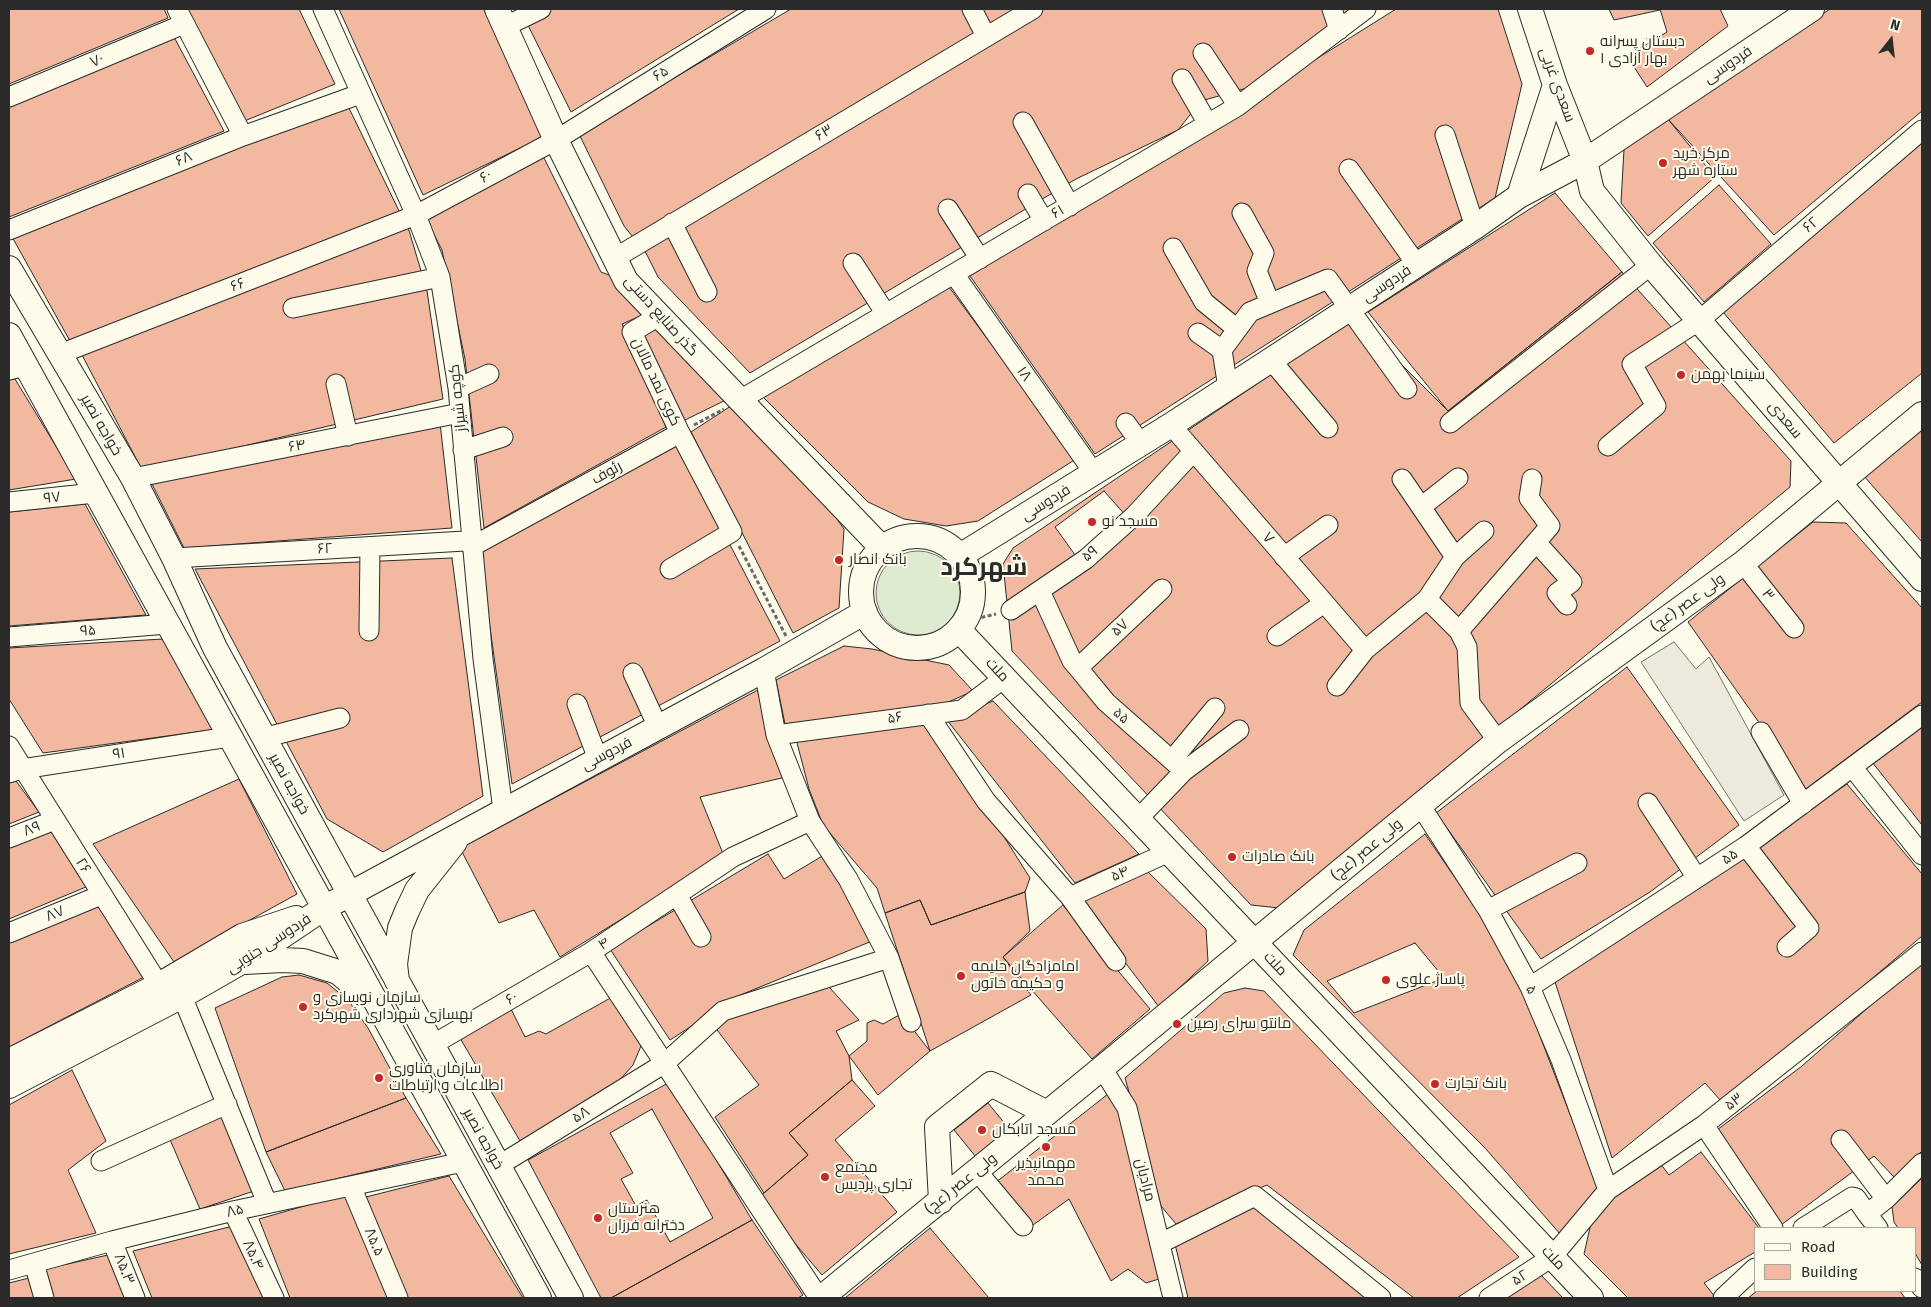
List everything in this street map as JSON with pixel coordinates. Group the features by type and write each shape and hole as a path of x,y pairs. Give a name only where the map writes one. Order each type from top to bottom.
{"main road":[{"name":"سعدی غربی","path":"1530,9 1555,85 1585,161"},
{"name":"فردوسی","path":"960,556 1171,425 1349,310 1519,196 1585,161 1812,9"},
{"name":"گذر صنایع دستی","path":"502,18 556,140 626,281 882,548"},
{"path":"1519,196 1555,85"},
{"name":"سعدی","path":"1585,161 1592,191 1651,265 1922,579"},
{"name":"خواجه نصیر","path":"9,268 133,478 174,558 215,648 571,1298"},
{"name":"خواجه نصیر","path":"9,335 17,368 95,493 539,1298"},
{"name":"ولی عصر (عج)","path":"824,1297 1498,741 1743,563 1922,414"},
{"path":"914,536 932,538 947,545 960,556 969,570 973,585 973,602 968,617 962,626 944,642 926,648 907,648 889,641 875,629 865,612 861,599 862,584 865,571 872,558 882,548 897,540 914,536"},
{"name":"فردوسی","path":"324,908 764,670 865,612"},
{"name":"ملت","path":"962,626 1004,678 1591,1298"},
{"path":"398,983 396,964 400,928 407,911 418,890 444,853 463,832"},
{"name":"فردوسی جنوبی","path":"9,1086 182,996 258,954 324,908"},
{"name":"فردوسی جنوبی","path":"9,1061 159,986 242,936 324,908"},
{"path":"241,963 282,960 303,961 321,966 338,972 378,1007"},
{"path":"941,1201 937,1127 991,1084 1047,1113"}],"street":[{"name":"کوچه شیراز","path":"323,9 416,216 440,277 458,388 483,659 504,810"},
{"path":"502,18 541,9"},
{"name":"۶۵","path":"556,140 766,9"},
{"path":"972,9 986,36"},
{"name":"۶۳","path":"615,258 1034,9"},
{"path":"1332,9 1339,30"},
{"name":"۶۱","path":"740,400 1238,106 1366,9"},
{"path":"181,17 243,136"},
{"name":"۷۰","path":"9,97 181,17"},
{"path":"1203,53 1238,106"},
{"path":"1182,79 1208,124"},
{"name":"۶۸","path":"9,230 243,136 360,94"},
{"path":"1023,122 1070,206"},
{"name":"۶۲","path":"1608,446 1656,406 1632,364 1700,320 1922,130"},
{"path":"1445,136 1475,227"},
{"name":"۶۰","path":"416,216 556,140"},
{"path":"1349,169 1417,265"},
{"path":"1028,194 1044,221"},
{"path":"948,208 980,259"},
{"path":"1242,213 1264,253 1257,271 1270,303"},
{"name":"۶۶","path":"60,354 416,216"},
{"path":"672,223 707,292"},
{"path":"1173,248 1204,302 1237,329"},
{"path":"853,263 886,314"},
{"path":"1450,423 1651,265"},
{"name":"۱۸","path":"954,274 1094,473"},
{"path":"292,308 440,277"},
{"path":"1228,388 1222,350 1250,312 1328,278 1407,389"},
{"name":"کوی نمد مالان","path":"659,316 632,332 680,433"},
{"path":"1198,334 1222,350"},
{"path":"1271,360 1328,428"},
{"path":"458,388 489,374"},
{"path":"336,384 348,436"},
{"name":"۶۴","path":"133,478 460,414"},
{"path":"1126,423 1141,444"},
{"name":"۷","path":"1171,425 1192,453 1366,650"},
{"path":"670,569 732,532 680,433"},
{"name":"رئوف","path":"473,546 680,433"},
{"path":"463,450 503,438"},
{"name":"۵۹","path":"1011,610 1086,559 1135,515 1192,453"},
{"path":"1421,507 1458,478"},
{"path":"1402,479 1455,557"},
{"path":"1459,631 1550,526 1529,498 1532,479"},
{"name":"۹۷","path":"9,502 95,493"},
{"path":"1284,557 1328,525"},
{"path":"1337,686 1366,650 1428,599 1455,557 1484,530"},
{"name":"۶۲","path":"174,558 465,540 473,546"},
{"path":"1536,542 1572,582 1557,593 1567,606"},
{"path":"369,631 370,547"},
{"name":"۳","path":"1743,563 1794,628"},
{"name":"۵۷","path":"1078,668 1162,589"},
{"name":"۵۵","path":"1040,591 1072,661 1106,702 1178,765"},
{"path":"1428,599 1459,631 1467,647 1470,703 1498,741"},
{"path":"1277,636 1324,603"},
{"name":"۹۵","path":"9,637 168,624"},
{"path":"764,670 776,735 810,821 848,879 889,958 911,1022"},
{"path":"633,673 658,727"},
{"name":"۵۶","path":"776,735 962,710 1004,678"},
{"path":"577,704 598,759"},
{"path":"1138,819 1178,765 1215,708"},
{"path":"928,714 986,801 1070,897 1116,961"},
{"name":"۵۵","path":"1530,986 1746,846 1922,716"},
{"path":"264,738 340,718"},
{"path":"1178,765 1239,730"},
{"path":"1760,732 1803,804"},
{"name":"۹۱","path":"16,771 229,737"},
{"name":"۲۶","path":"9,746 16,771 54,820 159,986"},
{"path":"1853,768 1922,856"},
{"path":"1648,803 1697,878"},
{"name":"۵","path":"1420,806 1488,910 1530,986 1561,1060 1608,1190"},
{"name":"۸۹","path":"9,838 54,820"},
{"name":"۴","path":"810,821 733,857 592,952 824,1297"},
{"path":"1746,846 1810,928 1787,948"},
{"name":"۵۴","path":"1070,897 1169,852"},
{"path":"1488,910 1577,863"},
{"name":"۸۷","path":"9,933 101,895"},
{"path":"677,895 701,937"},
{"name":"۶۰","path":"432,1045 592,952"},
{"name":"۵۳","path":"1552,1257 1608,1190 1704,1125 1922,952"},
{"name":"۵۸","path":"498,1166 665,1063 723,1012 889,958"},
{"path":"182,996 268,1204"},
{"name":"مرادیان","path":"1102,1068 1127,1108 1173,1298"},
{"path":"101,1161 227,1104"},
{"path":"1704,1125 1772,1227"},
{"path":"1841,1140 1886,1199"},
{"name":"۸۵","path":"9,1270 112,1241 233,1211 463,1162"},
{"path":"1805,1227 1852,1197 1856,1198 1872,1221 1886,1199 1922,1163"},
{"path":"977,1171 1023,1226"},
{"name":"۸۵.۵","path":"350,1186 398,1298"},
{"path":"1161,1243 1255,1196 1381,1298"},
{"name":"۸۵.۴","path":"233,1211 274,1298"},
{"name":"۸۵.۳","path":"112,1241 135,1298"},
{"name":"۵۲","path":"1489,1298 1552,1257"},
{"path":"34,1263 44,1298"},
{"path":"1723,1298 1754,1269"}],"path":[{"path":"680,433 740,400"},
{"path":"732,532 794,652"},
{"path":"962,626 1011,610"}],"green space":[{"path":"918,551 934,554 948,563 957,577 960,593 957,609 948,623 934,632 918,635 902,632 888,623 879,609 876,593 879,577 888,563 902,554"}],"shaded area":[{"path":"1674,642 1696,669 1709,657 1784,795 1744,821 1641,662"}],"building":[{"path":"9,9 164,9 168,18 9,84"},
{"path":"184,9 299,9 335,84 242,122"},
{"path":"339,9 484,9 543,137 423,195"},
{"path":"520,9 739,9 571,112"},
{"path":"791,9 1353,9 1254,86 1201,101 1178,130 1076,179 750,373 658,277 646,253 624,226 579,134"},
{"path":"1396,9 1498,9 1522,84 1495,198 1095,454 970,276"},
{"path":"1609,9 1660,9 1660,10 1614,20"},
{"path":"1660,9 1720,9 1728,26 1647,87 1627,56 1667,32"},
{"path":"1830,9 1922,9 1922,111 1774,235 1667,118"},
{"path":"174,37 224,131 9,217 9,103"},
{"path":"347,104 400,213 70,341 11,235"},
{"name":"مرکز خرید ستاره شهر","path":"1667,118 1715,177 1648,236 1621,203 1624,149"},
{"path":"1922,143 1922,373 1834,443 1723,312"},
{"path":"543,156 601,272 617,278 647,313 622,324 666,427 484,528 465,359 442,250 425,217"},
{"path":"1719,185 1771,244 1704,302 1653,243"},
{"path":"1555,193 1622,272 1448,411 1368,312"},
{"path":"408,227 427,291 443,399 142,470 81,353"},
{"path":"1622,272 1791,461 1790,487 1279,908 1251,905 1012,651 1003,564 1013,548 1355,318 1448,411"},
{"path":"949,287 1076,459 978,521 946,526 904,519 868,502 761,395"},
{"path":"653,326 730,398 681,422 643,338"},
{"path":"15,379 76,479 9,490 9,380"},
{"path":"734,404 827,505 844,529 839,608 793,633 691,432"},
{"path":"440,423 452,528 184,548 151,482"},
{"path":"1922,425 1922,542 1863,475"},
{"path":"676,441 780,641 512,784 479,550"},
{"name":"مسجد نو","path":"1104,491 1127,517 1078,559 1055,527"},
{"path":"85,504 146,615 9,626 9,512"},
{"path":"1813,522 1846,523 1922,608 1922,702 1806,789 1688,622"},
{"path":"452,558 483,796 383,852 327,819 195,569"},
{"path":"163,639 218,729 43,753 9,699 9,648"},
{"path":"844,646 872,649 949,665 973,691 944,704 785,724 776,680"},
{"path":"1627,667 1739,825 1650,892 1541,959 1436,813"},
{"path":"758,690 786,777 700,797 724,856 560,957 534,910 499,923 460,848"},
{"path":"993,701 1139,854 1075,883 947,720"},
{"path":"923,719 989,813 1030,878 1025,892 931,925 920,900 885,913 877,888 823,825 809,789 796,739"},
{"path":"1922,724 1922,825 1872,762"},
{"path":"239,779 297,894 174,962 93,844"},
{"path":"16,781 39,812 9,824 9,783"},
{"path":"1847,784 1922,874 1922,936 1801,1039 1721,1101 1705,1083 1612,1158 1555,982"},
{"path":"50,830 86,887 9,919 9,846"},
{"path":"1425,834 1484,920 1523,992 1598,1187 1561,1235 1485,1148 1293,955 1304,930"},
{"path":"768,854 784,879 824,855 872,941 738,996 670,1040 610,949"},
{"path":"1144,868 1206,929 1208,961 1159,1007 1077,899"},
{"name":"امامزادگان حلیمه و حکیمه خاتون","path":"1025,892 1030,931 1003,957 1031,995 930,1051 885,913 920,900 931,925"},
{"path":"99,902 144,977 9,1047 9,940"},
{"path":"1063,905 1150,1009 1092,1059 1003,957"},
{"name":"پاساژ علوی","path":"1415,943 1444,978 1354,1013 1327,981"},
{"path":"1922,960 1922,1151 1895,1178 1874,1156 1781,1225 1717,1130 1802,1066"},
{"path":"299,975 327,983 348,1000 368,1028 406,1098 266,1152 215,1008 282,977"},
{"path":"829,987 859,1020 836,1031 849,1056 852,1080 789,1133 808,1155 764,1193 715,1117 759,1085 714,1026 748,1003"},
{"path":"1245,988 1264,991 1519,1257 1457,1298 1414,1298 1267,1185 1176,1224 1161,1206 1125,1078 1224,993"},
{"path":"614,996 644,1039 633,1065 609,1092 520,1141 460,1038 510,1007 525,1037 539,1031 546,1034"},
{"path":"901,1014 930,1051 878,1095 849,1056 867,1041 867,1023 874,1020 883,1024"},
{"path":"72,1070 106,1141 68,1170 96,1233 9,1254 9,1105"},
{"name":"مجتمع تجاری پردیس","path":"852,1080 875,1106 835,1140 897,1212 822,1275 757,1199 808,1155 789,1133"},
{"path":"670,1082 752,1220 611,1298 601,1298 528,1160"},
{"path":"1108,1094 1128,1113 1162,1278 1146,1283 1128,1269 1111,1281 1069,1199 1033,1225 995,1183"},
{"path":"406,1098 441,1154 285,1191 266,1152"},
{"name":"مسجد اتابکان","path":"988,1103 1010,1130 976,1157 954,1130"},
{"path":"652,1109 713,1218 670,1242 647,1200 636,1206 621,1179 633,1173 610,1133"},
{"path":"221,1114 254,1191 200,1209 168,1135"},
{"path":"1701,1152 1758,1227 1754,1227 1754,1253 1704,1283 1716,1298 1628,1298 1584,1254 1591,1223 1613,1196 1660,1163 1669,1175"},
{"path":"449,1176 523,1298 407,1298 366,1197"},
{"path":"1922,1178 1922,1265 1916,1255 1916,1227 1897,1227 1894,1222 1892,1207"},
{"path":"353,1192 392,1298 290,1298 259,1219"},
{"path":"1256,1202 1374,1298 1188,1298 1175,1244"},
{"path":"752,1220 803,1295 798,1298 611,1298"},
{"path":"233,1226 265,1298 152,1298 133,1251"},
{"path":"930,1228 989,1298 845,1298"},
{"path":"108,1255 126,1298 54,1298 45,1269"},
{"path":"1540,1274 1563,1298 1503,1298"},
{"path":"33,1277 39,1298 9,1298 9,1283"},
{"path":"1756,1292 1901,1292 1905,1298 1748,1298"}],"place":[{"name":"دبستان پسرانه بهار آزادی ۱","path":"1590,51"},
{"name":"مرکز خرید ستاره شهر","path":"1663,163"},
{"name":"سینما بهمن","path":"1681,375"},
{"name":"مسجد نو","path":"1092,522"},
{"name":"بانک انصار","path":"839,560"},
{"name":"بانک صادرات","path":"1232,857"},
{"name":"امامزادگان حلیمه و حکیمه خاتون","path":"961,976"},
{"name":"پاساژ علوی","path":"1386,980"},
{"name":"سازمان نوسازی و بهسازی شهرداری شهرکرد","path":"303,1007"},
{"name":"مانتو سرای رصین","path":"1177,1024"},
{"name":"سازمان فناوری اطلاعات و ارتباطات","path":"379,1078"},
{"name":"بانک تجارت","path":"1435,1084"},
{"name":"مسجد اتابکان","path":"982,1130"},
{"name":"مهمانپذیر محمد","path":"1046,1147"},
{"name":"مجتمع تجاری پردیس","path":"825,1177"},
{"name":"هنرستان دخترانه فرزان","path":"598,1218"}],"district":[{"name":"شهرکرد","path":"984,568"}]}
